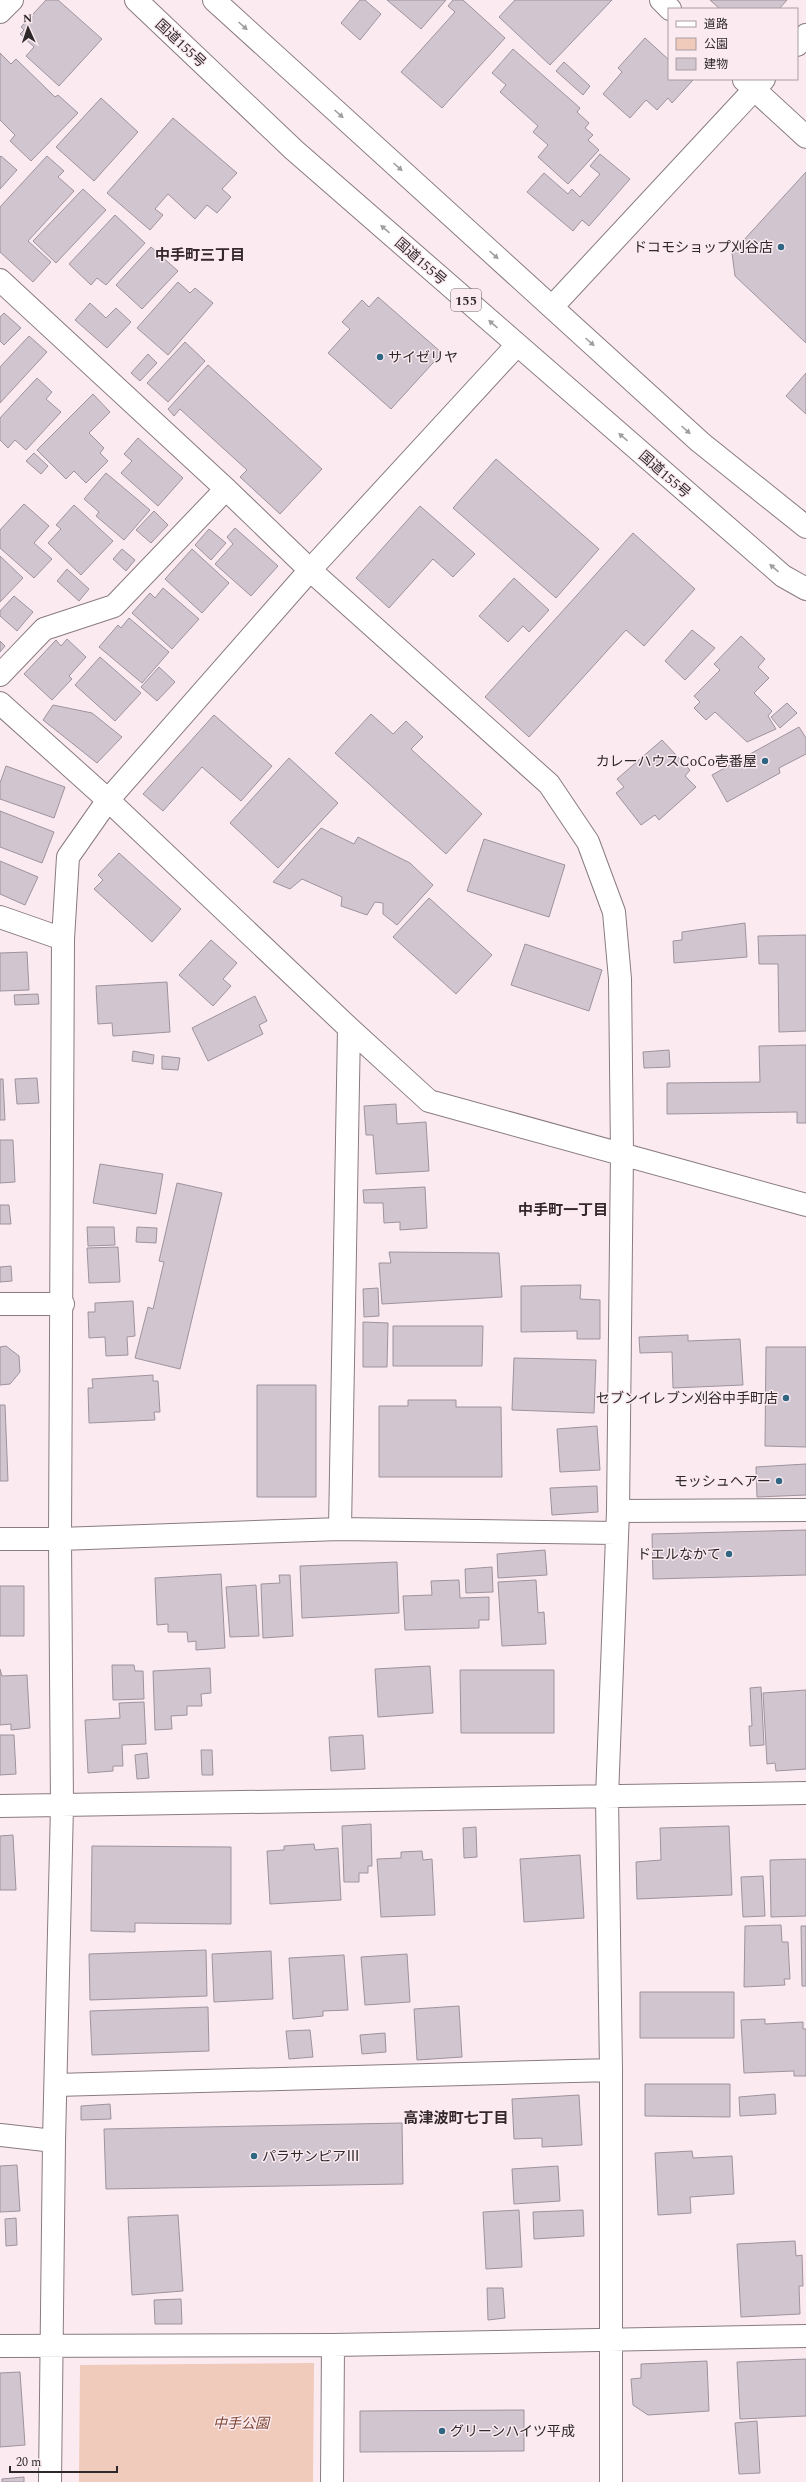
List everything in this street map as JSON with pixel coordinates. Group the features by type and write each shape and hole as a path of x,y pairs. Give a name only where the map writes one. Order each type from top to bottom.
{"main road":[{"path":"0,12 12,0"},
{"name":"国道155号","path":"136,0 294,150 783,576 806,589"},
{"path":"214,0 700,442 806,527"},
{"path":"661,0 669,8"},
{"path":"798,43 806,35"},
{"path":"552,307 754,82 806,137"},
{"path":"0,280 226,489 310,570 549,784 588,842 614,912 620,979 622,1152 618,1511 607,1797 612,2340 611,2482"},
{"path":"50,2482 54,2141 62,1806 60,1539 62,1304 62,939 68,857 108,800 310,570 517,345"},
{"path":"0,675 44,629 114,606 226,489"},
{"path":"0,703 108,800 349,1028 429,1101 622,1152 806,1205"},
{"path":"0,917 62,939"},
{"path":"340,1529 349,1028"},
{"path":"0,1304 62,1304"},
{"path":"618,1511 806,1510"},
{"path":"0,1539 60,1539 340,1529 616,1533"},
{"path":"0,1806 806,1793"},
{"path":"56,2085 610,2070"},
{"path":"0,2135 54,2141"},
{"path":"0,2346 333,2345 806,2336"},
{"path":"332,2482 333,2345"}],"green space":[{"name":"中手公園","path":"314,2363 313,2482 79,2482 80,2365"}],"building":[{"path":"46,0 58,0 102,39 59,86 26,56 34,47 20,34 24,30 21,27"},
{"path":"360,0 365,0 381,14 360,40 341,23"},
{"path":"387,0 446,0 421,29"},
{"path":"453,0 463,0 505,38 442,108 401,72 455,12 448,6"},
{"path":"515,0 612,0 550,65 499,17"},
{"path":"710,0 787,0 780,8 719,8"},
{"path":"645,38 668,59 668,80 693,80 672,103 668,98 657,110 646,100 630,118 603,94 622,72 618,68"},
{"path":"513,49 580,108 577,112 589,123 585,128 593,135 588,140 599,150 568,184 538,157 548,145 533,132 538,126 500,92 506,85 492,73"},
{"path":"0,53 11,64 16,59 55,97 58,95 78,113 31,161 10,141 15,135 0,120"},
{"path":"564,62 590,86 583,95 556,71"},
{"path":"101,98 138,132 94,181 56,147"},
{"path":"173,118 237,173 222,189 231,197 217,213 207,205 195,219 168,194 155,209 163,215 150,230 107,193"},
{"path":"600,154 630,179 589,226 582,220 573,231 527,192 544,173 568,194 572,189 580,197 600,174 590,166"},
{"path":"1,156 17,170 0,189 0,157"},
{"path":"47,156 64,171 58,177 74,191 28,241 51,262 33,282 0,252 0,207"},
{"path":"806,172 806,343 735,276 732,253"},
{"path":"83,189 106,210 56,263 33,241"},
{"path":"115,215 145,243 106,285 97,278 91,285 69,264"},
{"path":"151,247 178,271 142,309 116,285"},
{"path":"178,282 190,293 195,288 213,303 168,355 137,328"},
{"path":"378,297 442,353 391,409 328,353 350,329 342,322 362,300 369,307"},
{"path":"90,303 106,318 116,308 131,322 107,348 75,320"},
{"path":"4,313 21,328 4,345 0,341 0,317"},
{"path":"29,336 47,352 0,403 0,367"},
{"path":"185,342 205,361 168,402 147,383"},
{"path":"148,354 157,363 140,381 131,373"},
{"path":"208,365 322,469 280,514 240,477 247,470 180,409 174,416 168,409"},
{"path":"806,373 806,414 786,396"},
{"path":"37,378 52,392 46,399 61,412 26,450 15,440 8,448 0,440 0,418"},
{"path":"93,394 110,412 89,433 104,448 100,453 108,461 86,483 74,471 66,479 37,450"},
{"path":"138,438 183,478 158,506 121,473 132,461 124,454"},
{"path":"34,453 48,466 41,474 26,461"},
{"path":"496,459 599,549 556,598 453,508"},
{"path":"106,473 150,510 124,540 96,516 99,512 84,499"},
{"path":"24,504 49,526 34,543 52,559 34,578 0,548 0,530"},
{"path":"74,505 113,541 81,575 48,543 61,529 56,525"},
{"path":"420,506 475,554 453,577 433,559 389,608 356,578"},
{"path":"154,511 168,525 151,543 136,530"},
{"path":"235,528 278,566 251,596 215,564 233,544 227,537"},
{"path":"209,529 226,543 211,560 195,545"},
{"path":"633,533 695,589 644,646 626,630 529,737 485,697"},
{"path":"122,549 135,560 126,571 113,559"},
{"path":"192,549 229,583 202,613 165,579"},
{"path":"0,556 23,578 0,602"},
{"path":"67,569 89,589 79,601 57,581"},
{"path":"514,578 549,610 529,632 523,626 508,642 479,616"},
{"path":"163,588 199,619 172,649 132,613 150,593 155,598"},
{"path":"14,596 33,612 17,631 0,616 0,611"},
{"path":"129,618 169,652 142,683 99,647 118,625 121,628"},
{"path":"692,630 715,648 685,680 665,661"},
{"path":"741,636 765,659 758,667 769,678 754,693 772,711 768,716 776,729 747,742 715,712 706,720 694,708 700,702 694,696 720,670 714,664"},
{"path":"67,639 86,657 69,676 72,679 52,700 24,674 56,640 61,646"},
{"path":"0,641 5,646 0,652"},
{"path":"100,657 141,693 115,721 75,685"},
{"path":"159,667 175,682 157,701 141,687"},
{"path":"787,703 797,713 780,728 771,717"},
{"path":"53,705 92,713 122,737 97,763 43,720"},
{"path":"371,714 393,734 406,721 423,737 411,749 482,814 446,854 335,753"},
{"path":"214,715 272,766 241,801 202,767 163,811 143,794"},
{"name":"カレーハウスCoCo壱番屋","path":"799,727 806,738 806,754 779,768 780,773 727,802 712,775"},
{"path":"662,740 690,770 685,776 696,787 659,820 655,815 641,825 616,793 624,787 617,779"},
{"path":"289,758 338,803 278,868 230,823"},
{"path":"6,766 65,787 54,818 0,799 0,783"},
{"path":"0,811 54,832 42,863 0,847"},
{"path":"321,828 354,844 358,837 410,863 433,885 397,925 383,914 383,903 375,902 367,915 341,906 342,897 302,879 290,889 273,882"},
{"path":"484,839 565,865 549,917 467,891"},
{"path":"119,853 181,909 152,942 94,889 103,880 98,875"},
{"path":"0,861 38,877 25,905 0,894"},
{"path":"429,898 492,955 456,994 393,937"},
{"path":"745,923 747,957 674,963 673,941 682,940 682,932"},
{"path":"806,935 806,1031 779,1032 778,964 759,964 758,936"},
{"path":"211,940 237,963 223,979 231,986 213,1006 179,975"},
{"path":"525,944 602,970 589,1011 511,985"},
{"path":"27,952 29,990 0,991 0,953"},
{"path":"167,982 170,1032 113,1036 112,1023 98,1024 96,986"},
{"path":"38,994 39,1004 15,1005 14,995"},
{"path":"255,996 267,1021 259,1025 263,1034 208,1061 192,1028"},
{"path":"806,1045 806,1123 797,1123 797,1112 667,1114 667,1083 760,1082 759,1046"},
{"path":"669,1050 670,1067 644,1068 643,1052"},
{"path":"133,1051 154,1055 153,1064 132,1061"},
{"path":"162,1056 180,1058 178,1070 162,1069"},
{"path":"37,1078 39,1103 17,1104 15,1079"},
{"path":"0,1079 3,1079 5,1120 0,1120"},
{"path":"396,1104 397,1124 426,1122 429,1171 376,1174 373,1135 366,1135 364,1106"},
{"path":"0,1140 13,1140 15,1182 0,1183"},
{"path":"100,1164 163,1174 156,1214 93,1203"},
{"path":"177,1183 222,1193 180,1369 135,1358 148,1307 153,1309 164,1262 159,1261"},
{"path":"425,1187 427,1228 400,1230 400,1222 384,1223 383,1203 364,1203 363,1190"},
{"path":"0,1205 9,1205 11,1224 0,1224"},
{"path":"87,1227 114,1227 115,1245 88,1246"},
{"path":"137,1227 157,1228 156,1243 136,1242"},
{"path":"118,1247 120,1282 89,1283 87,1248"},
{"path":"389,1252 499,1253 502,1297 382,1304 379,1263 391,1263"},
{"path":"11,1266 12,1281 0,1282 0,1267"},
{"path":"581,1285 580,1299 600,1300 600,1339 577,1339 577,1331 521,1332 521,1286"},
{"path":"378,1288 379,1316 364,1317 363,1289"},
{"path":"133,1301 135,1336 127,1337 128,1355 106,1356 105,1337 89,1338 88,1312 95,1312 95,1303"},
{"path":"363,1322 388,1323 387,1367 363,1367"},
{"path":"393,1326 483,1326 482,1366 393,1366"},
{"path":"688,1335 688,1341 740,1339 743,1385 673,1388 672,1352 640,1353 639,1337"},
{"path":"6,1346 19,1356 20,1372 10,1384 0,1385 0,1347"},
{"path":"766,1347 806,1347 806,1447 765,1446"},
{"path":"514,1358 596,1360 594,1413 512,1410"},
{"path":"153,1375 153,1381 158,1381 160,1412 154,1412 155,1420 89,1423 88,1388 93,1388 92,1379"},
{"path":"257,1385 316,1385 316,1497 257,1497"},
{"path":"408,1400 456,1400 456,1407 501,1407 502,1477 379,1477 379,1406 408,1406"},
{"path":"0,1405 5,1405 8,1481 0,1481"},
{"path":"597,1426 600,1470 560,1472 557,1429"},
{"path":"806,1464 806,1495 757,1497 756,1467"},
{"path":"597,1486 598,1512 552,1515 550,1488"},
{"name":"ドエルなかて","path":"806,1530 806,1575 653,1579 652,1534"},
{"path":"545,1550 547,1575 498,1578 497,1554"},
{"path":"397,1562 399,1613 302,1618 300,1566"},
{"path":"492,1567 493,1592 466,1593 465,1569"},
{"path":"221,1574 225,1648 196,1650 196,1641 188,1642 187,1632 168,1632 168,1624 157,1625 155,1578"},
{"path":"279,1575 290,1575 293,1636 263,1638 261,1584 280,1583"},
{"path":"459,1580 460,1598 489,1597 489,1620 479,1620 479,1628 405,1630 403,1596 432,1595 431,1581"},
{"path":"536,1580 538,1613 544,1612 546,1644 502,1646 498,1582"},
{"path":"256,1585 259,1636 230,1637 226,1587"},
{"path":"0,1586 24,1586 24,1636 0,1636"},
{"path":"112,1665 134,1665 135,1671 143,1671 144,1699 113,1700"},
{"path":"430,1666 433,1713 378,1717 375,1669"},
{"path":"210,1668 211,1693 201,1694 202,1706 187,1706 187,1715 171,1716 172,1729 155,1730 153,1671"},
{"path":"0,1669 2,1676 27,1675 30,1728 11,1730 11,1724 0,1725"},
{"path":"460,1670 554,1670 554,1733 461,1733"},
{"path":"761,1687 764,1745 750,1746 749,1726 752,1726 750,1688"},
{"path":"806,1690 806,1769 776,1771 775,1763 767,1764 763,1693"},
{"path":"144,1702 146,1744 122,1745 123,1766 113,1766 113,1771 88,1773 85,1720 120,1718 119,1703"},
{"path":"0,1735 14,1735 16,1774 0,1775"},
{"path":"363,1735 365,1769 331,1771 329,1737"},
{"path":"201,1750 212,1750 213,1775 202,1775"},
{"path":"147,1753 149,1778 137,1779 135,1755"},
{"path":"371,1824 372,1866 368,1866 368,1873 359,1873 359,1882 344,1882 342,1826"},
{"path":"729,1826 732,1895 637,1899 636,1862 661,1860 660,1828"},
{"path":"476,1827 477,1857 464,1858 463,1828"},
{"path":"13,1835 16,1890 0,1890 0,1836"},
{"path":"314,1844 315,1850 338,1848 341,1900 270,1904 267,1851 284,1850 284,1846"},
{"path":"92,1846 231,1847 231,1924 135,1923 135,1932 91,1931"},
{"path":"422,1851 423,1860 432,1859 435,1915 381,1917 377,1859 401,1858 401,1852"},
{"path":"580,1855 584,1918 524,1922 520,1859"},
{"path":"806,1859 806,1916 771,1917 770,1860"},
{"path":"763,1876 765,1916 743,1917 741,1877"},
{"path":"781,1925 782,1942 788,1942 790,1979 784,1979 785,1985 744,1987 745,1926"},
{"path":"801,1926 806,1926 806,1986 802,1986"},
{"path":"206,1950 207,1996 90,2000 89,1954"},
{"path":"271,1951 273,1999 214,2002 212,1954"},
{"path":"407,1954 410,2002 365,2005 361,1957"},
{"path":"344,1955 348,2010 323,2011 323,2016 293,2019 289,1958"},
{"path":"640,1992 734,1992 734,2038 640,2038"},
{"path":"459,2006 462,2057 417,2060 414,2009"},
{"path":"208,2007 209,2051 92,2055 90,2011"},
{"path":"765,2019 765,2024 803,2022 803,2029 806,2029 806,2076 794,2076 794,2071 744,2073 741,2020"},
{"path":"310,2030 313,2057 289,2059 286,2031"},
{"path":"385,2033 386,2052 362,2054 360,2035"},
{"path":"645,2084 730,2084 730,2117 645,2116"},
{"path":"775,2094 776,2114 740,2116 739,2097"},
{"path":"579,2095 582,2145 542,2147 542,2138 514,2139 512,2099"},
{"path":"110,2104 111,2119 81,2120 81,2106"},
{"name":"パラサンピアⅢ","path":"402,2123 403,2184 106,2189 104,2129"},
{"path":"692,2151 693,2158 732,2156 734,2194 690,2197 691,2213 658,2215 655,2153"},
{"path":"17,2165 20,2211 0,2212 0,2166"},
{"path":"558,2166 560,2201 514,2204 512,2169"},
{"path":"519,2210 522,2267 486,2269 483,2212"},
{"path":"583,2210 584,2236 534,2239 533,2212"},
{"path":"178,2215 183,2291 132,2295 128,2217"},
{"path":"16,2218 17,2245 6,2246 5,2219"},
{"path":"795,2241 796,2256 802,2255 803,2286 799,2286 800,2314 741,2317 737,2244"},
{"path":"487,2288 503,2288 505,2318 488,2320"},
{"path":"181,2299 182,2324 155,2324 154,2300"},
{"path":"806,2359 806,2416 740,2419 737,2362"},
{"path":"707,2361 709,2411 648,2415 633,2405 631,2379 641,2378 641,2364"},
{"path":"20,2372 25,2445 0,2447 0,2373"},
{"name":"グリーンハイツ平成","path":"524,2410 524,2451 360,2452 360,2411"},
{"path":"757,2421 760,2473 739,2474 735,2423"},
{"path":"24,2477 24,2482 2,2482 2,2479"}],"place":[{"name":"ドコモショップ刈谷店","path":"781,247"},
{"name":"サイゼリヤ","path":"380,357"},
{"name":"カレーハウスCoCo壱番屋","path":"765,761"},
{"name":"セブンイレブン刈谷中手町店","path":"786,1398"},
{"name":"モッシュヘアー","path":"779,1481"},
{"name":"ドエルなかて","path":"729,1554"},
{"name":"パラサンピアⅢ","path":"254,2156"},
{"name":"グリーンハイツ平成","path":"442,2431"}],"district":[{"name":"中手町三丁目","path":"200,255"},
{"name":"中手町一丁目","path":"563,1210"},
{"name":"高津波町七丁目","path":"456,2118"}]}
